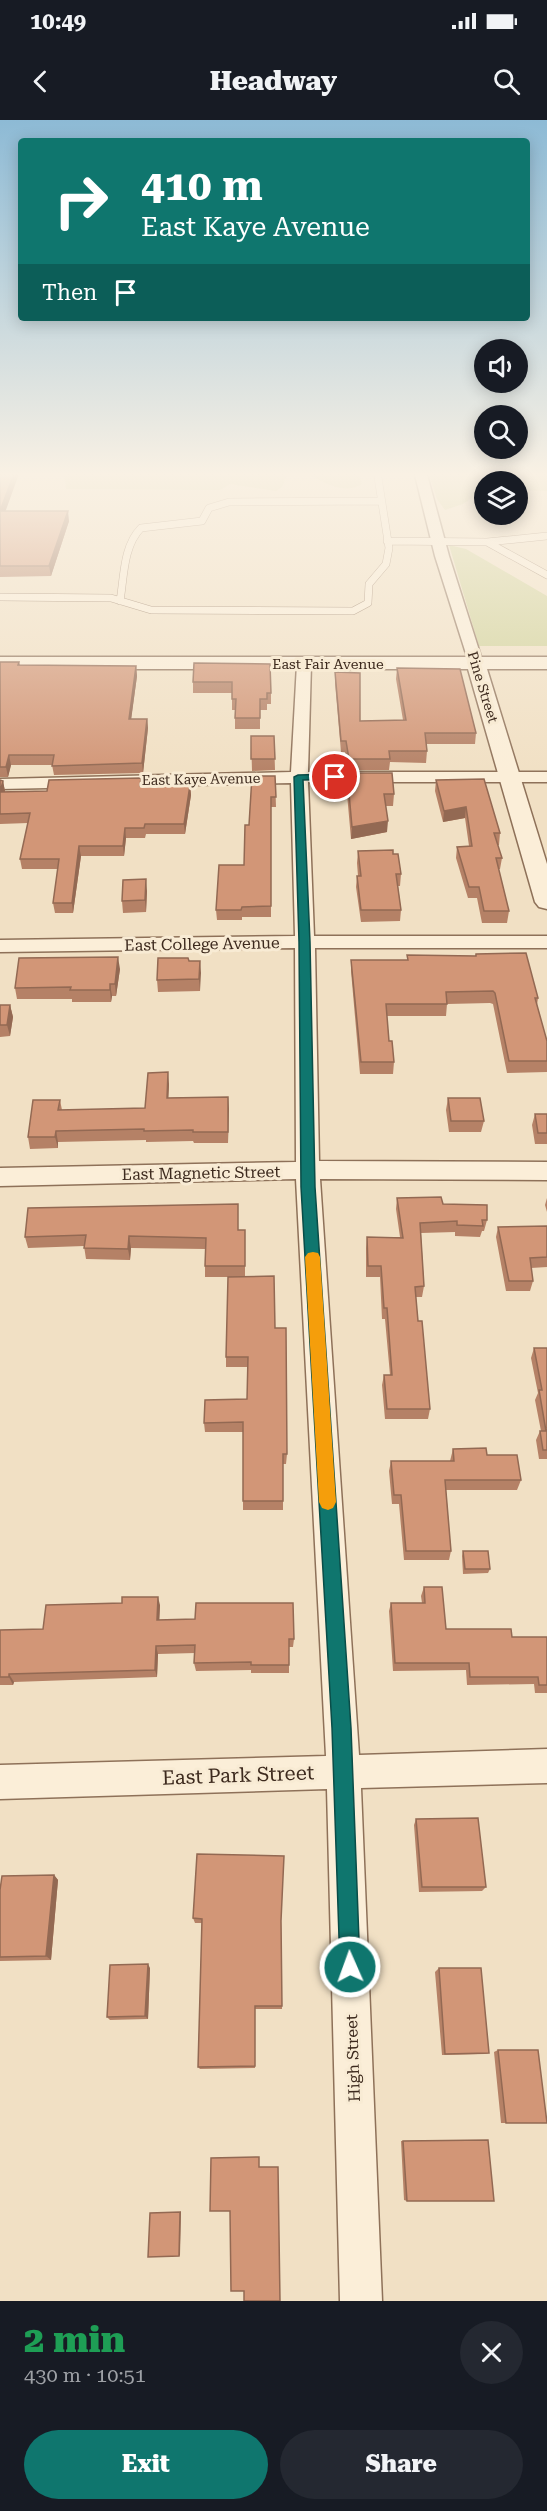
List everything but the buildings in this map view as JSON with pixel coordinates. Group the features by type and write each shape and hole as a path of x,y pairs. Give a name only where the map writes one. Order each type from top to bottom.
{"street":[{"name":"Pine Street","path":"448,573 547,902"},
{"name":"East Fair Avenue","path":"0,663 547,663"},
{"name":"High Street","path":"304,664 298,777 305,942 309,1171 343,1772 361,2301"},
{"name":"East Kaye Avenue","path":"0,784 298,777 547,777"},
{"name":"East College Avenue","path":"0,946 547,942"},
{"name":"East Magnetic Street","path":"0,1177 309,1171 547,1171"},
{"name":"East Park Street","path":"0,1782 547,1766"}],"lane":[{"path":"120,601 125,573"},
{"path":"0,597 111,598 151,610 353,611 368,603 369,584 379,573"}],"green space":[{"path":"457,573 507,573 547,596 547,646 479,646"}],"slow traffic":[{"path":"313,1257 328,1502"}],"route":[{"path":"335,777 298,777 305,942 308,1187 342,1728 350,1967"}]}
